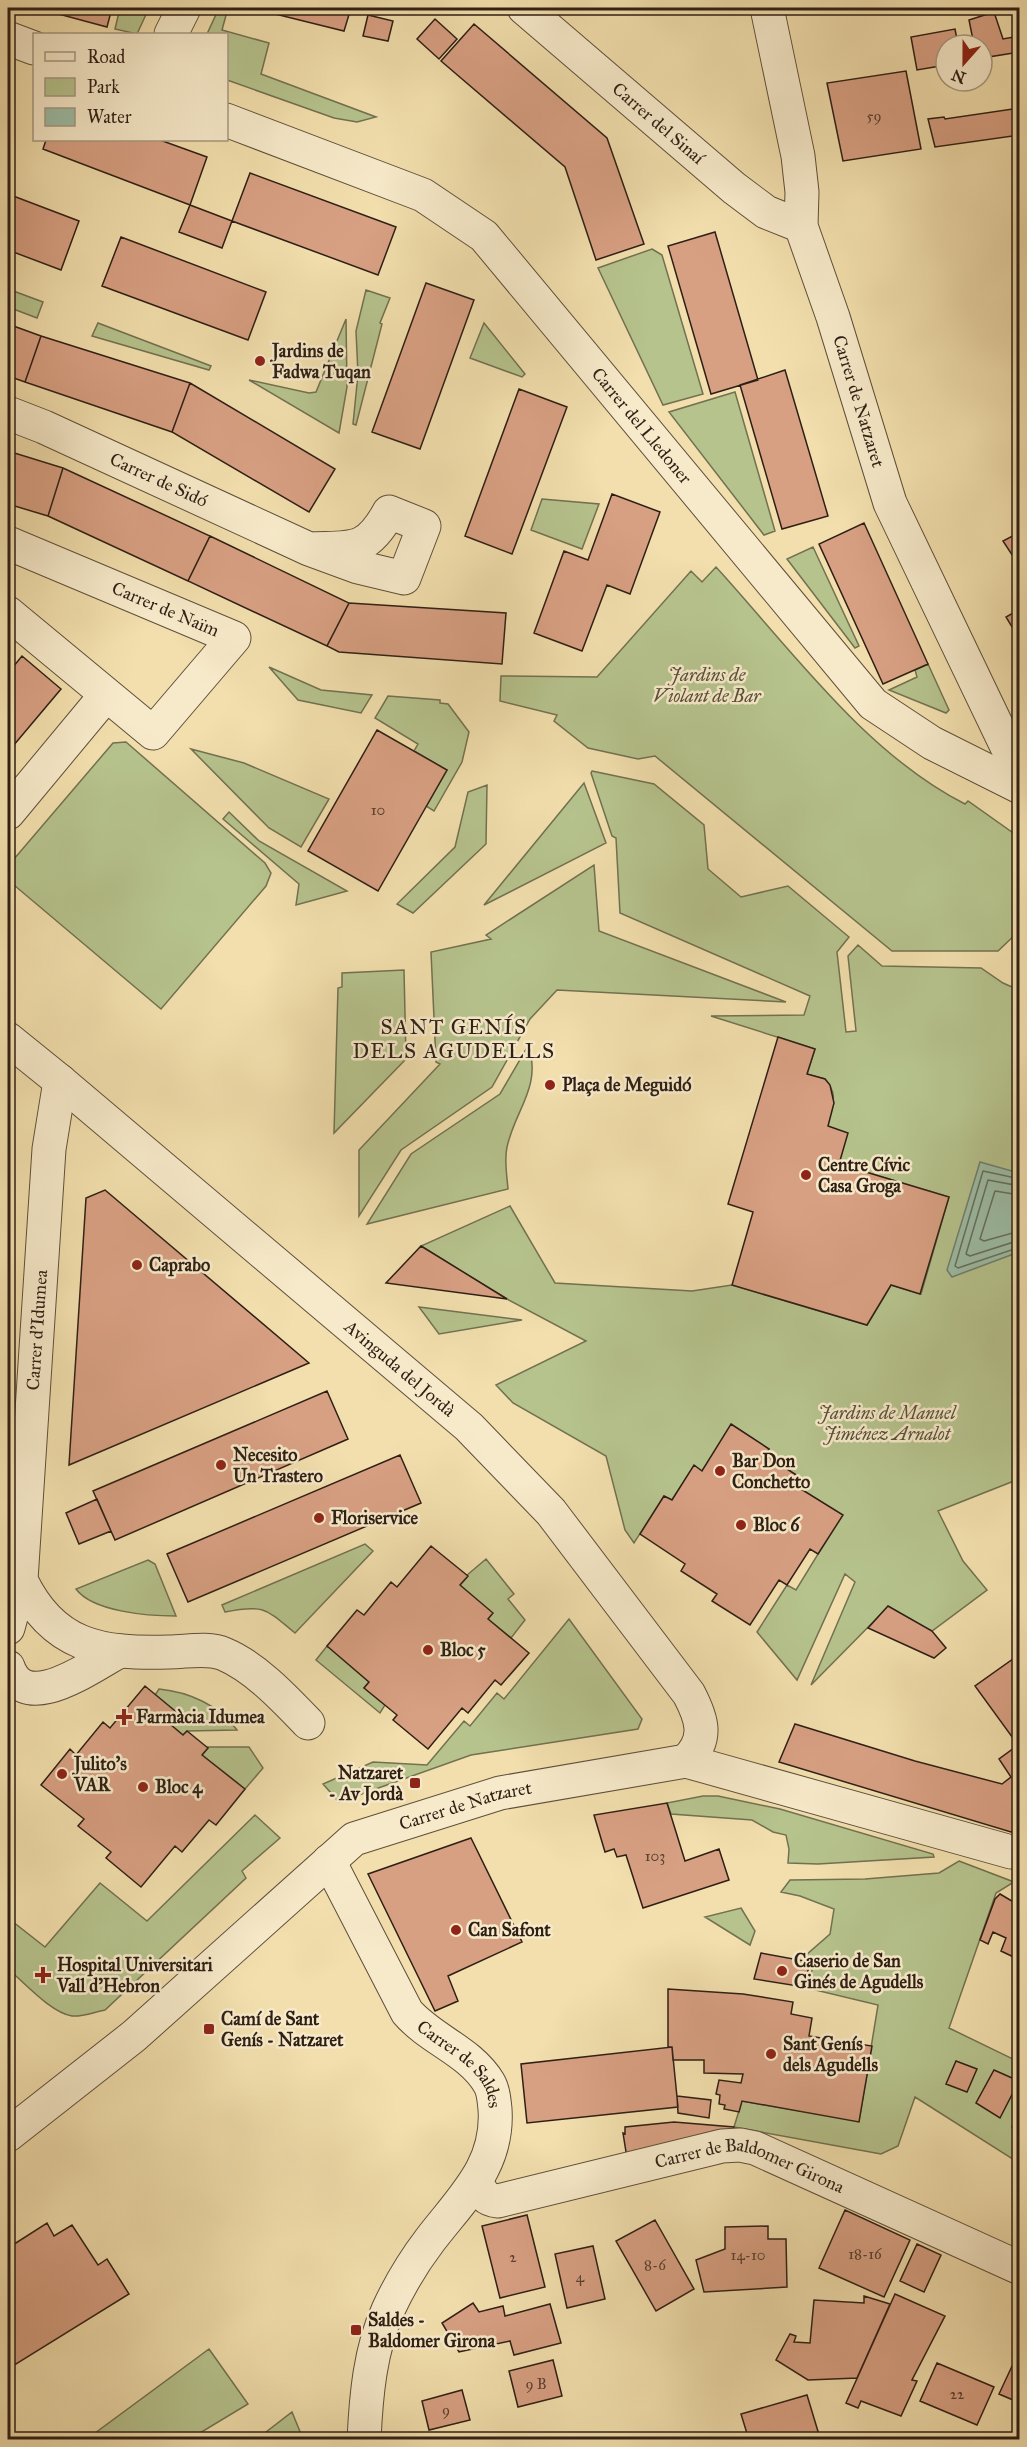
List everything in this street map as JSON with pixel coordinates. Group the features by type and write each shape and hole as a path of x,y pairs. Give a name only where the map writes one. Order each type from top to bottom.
{"street":[{"path":"172,33 184,8"},
{"name":"Carrer del Sinaí","path":"524,8 734,188 766,212 801,226"},
{"name":"Carrer de Natzaret","path":"767,8 798,156 802,192 801,226 833,316 890,503 1020,774"},
{"name":"Carrer del Lledoner","path":"228,121 423,195 484,236 873,704 932,743 1020,786"},
{"name":"Carrer de Sidó","path":"8,413 44,427 309,549"},
{"name":"Carrer de Naïm","path":"8,543 234,638 153,733 8,613"},
{"path":"8,813 106,695"},
{"name":"Avinguda del Jordà","path":"8,1039 469,1427 551,1512 689,1694 700,1716 700,1737 695,1752 686,1761"},
{"name":"Carrer d'Idumea","path":"8,1628 21,1580 49,1149 60,1081"},
{"path":"21,1580 30,1599 42,1615 57,1629 87,1644 120,1650 168,1652 199,1650 223,1653 270,1684 308,1723"},
{"path":"8,1667 14,1679 22,1685 42,1690 120,1650"},
{"name":"Carrer de Natzaret","path":"8,2134 134,2036 354,1839 500,1793 686,1761 1011,1852 1020,1852"},
{"name":"Carrer de Saldes","path":"329,1861 407,2012 424,2029 470,2060 490,2085 495,2118 490,2156 476,2182 429,2242 389,2310 378,2337 366,2399 364,2439"},
{"name":"Carrer de Baldomer Girona","path":"476,2182 483,2196 498,2201 722,2146 740,2145 755,2148 1020,2268"}],"green space":[{"path":"120,8 149,8 137,33 115,29"},
{"path":"219,8 228,8 222,30 269,43 261,74 376,117 357,122 334,118 228,80 228,33 207,33"},
{"path":"652,249 662,255 703,394 663,405 598,268"},
{"path":"8,289 43,302 37,318 8,307"},
{"path":"366,290 390,298 380,323 382,324 356,425 353,424 358,374 356,331"},
{"path":"346,319 347,387 339,433 249,380 309,393 316,392"},
{"path":"98,323 211,366 209,370 92,336"},
{"path":"484,323 525,374 522,377 470,358"},
{"path":"735,392 775,531 764,535 669,412"},
{"path":"542,499 599,504 582,549 531,530"},
{"path":"813,547 859,646 855,648 787,559"},
{"name":"Jardins de Violant de Bar","path":"716,567 801,664 862,728 929,783 965,804 968,801 1019,837 1019,931 998,951 892,951 655,756 638,759 588,748 554,721 557,715 500,701 501,676 597,677 691,571 702,582"},
{"path":"928,664 949,710 946,713 889,690 917,677 915,670"},
{"path":"269,667 321,690 372,695 361,713 298,700"},
{"path":"388,696 440,700 440,703 448,704 469,732 462,762 434,811 426,806 447,770 414,751 418,744 375,718"},
{"path":"126,742 265,863 271,873 266,886 161,1009 8,880 8,866 113,743"},
{"path":"191,749 244,763 329,799 301,847 269,828"},
{"name":"Jardins de Manuel Jiménez Arnalot","path":"592,771 654,784 704,825 708,869 741,897 788,886 849,937 837,952 846,1032 856,1031 848,956 858,945 882,966 981,968 1003,983 1019,990 1019,1479 938,1511 963,1561 987,1590 932,1631 888,1607 811,1685 855,1582 845,1574 797,1680 757,1632 787,1585 796,1590 842,1515 796,1486 801,1478 765,1455 769,1449 732,1425 702,1471 694,1466 672,1500 664,1496 634,1543 625,1530 606,1456 513,1403 496,1385 586,1341 507,1299 421,1246 510,1206 555,1283 692,1291 732,1285 867,1325 891,1285 921,1294 949,1197 839,1164 828,1128 833,1093 825,1079 807,1074 815,1049 711,1016 804,1015 810,996 620,913 616,838 612,836"},
{"path":"584,783 606,843 484,905"},
{"path":"487,785 486,844 413,913 397,904 455,847 468,792"},
{"path":"229,812 259,841 347,891 296,905 299,884 223,819"},
{"path":"594,865 599,931 786,1002 557,990 530,1019 492,1087 401,1150 359,1216 359,1150 440,1064 436,1062 431,952 491,939 486,935"},
{"path":"404,970 406,1059 334,1133 338,988 342,987 342,973"},
{"path":"529,1044 532,1060 530,1086 506,1152 508,1189 367,1224 411,1154 500,1094"},
{"path":"419,1307 522,1320 439,1334"},
{"path":"365,1544 373,1551 295,1633 264,1610 248,1609 225,1612 222,1605"},
{"path":"486,1559 514,1594 508,1599 525,1620 511,1638 488,1619 460,1585 466,1576"},
{"path":"148,1560 155,1564 176,1616 137,1614 108,1608 84,1597 76,1589"},
{"path":"569,1619 642,1719 638,1729 471,1755 339,1802 323,1784 373,1762 427,1765 464,1721 470,1726 497,1693 504,1699"},
{"path":"327,1646 369,1682 364,1688 385,1705 380,1713 316,1660"},
{"path":"159,1689 181,1693 202,1701 221,1713 237,1730 187,1731 183,1735 171,1725 180,1715 155,1695"},
{"path":"206,1747 249,1747 263,1768 245,1789 202,1755 208,1748"},
{"path":"703,1796 718,1796 780,1809 933,1854 934,1857 818,1864 788,1863 789,1849 786,1835 773,1832 752,1820 671,1814 667,1803"},
{"path":"255,1815 280,1838 242,1871 246,1878 105,2010 80,2016 64,2014 38,1996 8,1969 8,1918 45,1947 100,1883 147,1921"},
{"path":"959,1861 1014,1882 996,1893 949,2028 1019,2062 1019,2163 915,2097 898,2146 881,2154 734,2127 742,2101 859,2121 878,2005 807,1988 815,1959 805,1956 830,1934 834,1909 800,1896 781,1892 790,1880 865,1879 939,1873"},
{"path":"741,1908 755,1931 750,1945 705,1917"},
{"path":"209,2349 248,2404 190,2439 87,2439"},
{"path":"292,2412 303,2439 257,2439"}],"water":[{"path":"980,1162 1019,1173 1019,1252 952,1277 947,1270"}],"building":[{"path":"52,8 112,8 107,27 51,12"},
{"path":"251,8 351,8 344,31"},
{"path":"1013,8 1020,8 1020,23"},
{"path":"994,12 1003,39 1020,36 1020,52 994,56 994,33 972,33 969,20"},
{"path":"368,15 393,21 388,41 363,36"},
{"path":"435,19 457,39 439,59 417,39"},
{"path":"474,24 607,138 644,244 596,260 565,167 441,61"},
{"path":"955,29 956,33 934,33 934,67 917,70 911,37"},
{"path":"906,71 921,149 843,161 827,83"},
{"path":"1020,108 1020,135 935,147 928,119 944,117 945,119"},
{"path":"46,141 163,141 207,157 190,205 43,149"},
{"path":"250,173 396,227 378,275 232,221"},
{"path":"8,194 79,221 61,270 8,250"},
{"path":"190,205 232,221 222,248 179,232"},
{"path":"715,232 758,380 711,394 668,246"},
{"path":"121,237 266,292 248,340 102,286"},
{"path":"426,283 474,300 420,449 372,432"},
{"path":"8,324 41,336 25,382 8,376"},
{"path":"41,336 190,383 172,432 25,382"},
{"path":"785,370 828,516 782,529 740,385"},
{"path":"190,383 335,469 309,512 172,432"},
{"path":"519,389 567,407 512,554 465,536"},
{"path":"8,451 63,468 48,516 8,504"},
{"path":"63,468 210,536 188,581 48,516"},
{"path":"612,494 660,512 630,594 607,585 582,651 534,633 564,551 588,560"},
{"path":"864,523 928,664 883,684 819,544"},
{"path":"1020,532 1020,567 1003,541"},
{"path":"210,536 349,603 327,646 188,581"},
{"path":"349,603 506,613 502,664 339,652 327,646"},
{"path":"1020,609 1020,640 1006,617"},
{"path":"22,656 61,689 8,752 8,673"},
{"path":"377,730 447,770 378,891 308,851"},
{"name":"Centre Cívic Casa Groga","path":"778,1037 815,1049 807,1074 825,1079 830,1085 834,1103 828,1126 848,1133 839,1164 949,1197 920,1294 891,1285 867,1325 732,1285 753,1212 728,1204"},
{"name":"Caprabo","path":"105,1190 309,1363 69,1465 86,1198"},
{"path":"421,1246 507,1299 386,1283"},
{"name":"Necesito Un Trastero","path":"327,1391 348,1439 115,1540 93,1491"},
{"name":"Bloc 6","path":"731,1424 769,1449 765,1455 801,1478 796,1486 843,1515 818,1554 810,1549 787,1585 779,1580 750,1625 712,1601 717,1594 681,1571 685,1564 640,1534 664,1496 672,1500 694,1465 702,1471"},
{"name":"Floriservice","path":"400,1455 421,1503 188,1602 167,1554"},
{"path":"97,1499 111,1531 79,1544 66,1513"},
{"name":"Bloc 5","path":"431,1546 468,1576 460,1585 493,1613 488,1619 529,1653 501,1685 495,1680 468,1713 462,1708 428,1749 393,1720 397,1715 364,1688 369,1682 327,1646 357,1610 364,1615 391,1582 397,1587"},
{"path":"888,1606 932,1631 946,1648 934,1658 868,1628"},
{"path":"1020,1654 1020,1829 1011,1832 779,1762 795,1724 915,1761 1002,1784 1011,1777 999,1759 1018,1745 975,1686"},
{"name":"Bloc 4","path":"145,1686 180,1715 171,1725 183,1735 187,1731 208,1748 202,1755 245,1789 216,1825 209,1820 182,1852 175,1846 141,1887 106,1858 111,1852 78,1826 84,1819 41,1785 70,1749 76,1755 103,1722 110,1728"},
{"path":"667,1803 685,1861 719,1849 729,1880 643,1908 626,1855 617,1857 614,1849 605,1852 594,1815"},
{"name":"Can Safont","path":"471,1838 522,1942 448,1976 458,2001 435,2011 368,1874"},
{"path":"1000,1894 1017,1904 1014,1909 1020,1912 1020,1960 1001,1951 1006,1938 993,1932 988,1944 980,1940 995,1899"},
{"name":"Caserio de San Ginés de Agudells","path":"761,1953 810,1962 804,1987 754,1979"},
{"name":"Sant Genís dels Agudells","path":"668,1989 743,1994 793,2002 791,2014 812,2018 809,2036 872,2046 859,2122 742,2101 739,2112 724,2109 725,2105 719,2104 720,2095 716,2094 719,2080 741,2083 743,2074 704,2073 704,2060 673,2060 672,2047 668,2047"},
{"path":"672,2047 678,2107 527,2123 521,2064"},
{"path":"956,2061 977,2069 967,2092 946,2084"},
{"path":"994,2070 1019,2081 1000,2118 976,2103"},
{"path":"677,2096 711,2100 709,2118 678,2113"},
{"path":"1020,2112 1020,2131 1012,2127"},
{"path":"674,2122 734,2127 733,2132 627,2158 623,2133 625,2134 625,2127"},
{"path":"845,2210 910,2240 884,2297 819,2268"},
{"path":"527,2215 545,2287 500,2298 482,2226"},
{"path":"655,2220 694,2289 656,2311 616,2241"},
{"path":"47,2223 54,2236 72,2225 98,2265 107,2259 129,2294 8,2369 8,2248"},
{"path":"768,2226 768,2239 786,2239 787,2287 704,2292 696,2260 725,2249 725,2227"},
{"path":"917,2244 941,2255 924,2292 900,2281"},
{"path":"593,2246 605,2299 567,2308 555,2254"},
{"path":"895,2294 945,2316 912,2380 917,2381 901,2416 861,2401 858,2408 846,2403"},
{"path":"864,2296 890,2304 857,2378 808,2380 776,2360 790,2334 796,2336 794,2342 810,2343 814,2300 864,2303"},
{"path":"473,2303 479,2312 503,2306 505,2316 550,2304 561,2343 514,2355 510,2341 459,2352 442,2323"},
{"path":"1020,2349 1020,2403 999,2394"},
{"path":"553,2360 562,2396 518,2407 509,2371"},
{"path":"937,2363 994,2387 977,2425 920,2401"},
{"path":"462,2390 470,2420 429,2430 422,2401"},
{"path":"807,2395 820,2438 823,2437 824,2440 749,2440 741,2414"}],"place":[{"name":"Jardins de Fadwa Tuqan","path":"260,361"},
{"name":"Plaça de Meguidó","path":"550,1085"},
{"name":"Centre Cívic Casa Groga","path":"806,1175"},
{"name":"Caprabo","path":"137,1265"},
{"name":"Necesito Un Trastero","path":"221,1465"},
{"name":"Bar Don Conchetto","path":"720,1471"},
{"name":"Floriservice","path":"319,1518"},
{"name":"Bloc 6","path":"741,1525"},
{"name":"Bloc 5","path":"428,1650"},
{"name":"Farmàcia Idumea","path":"124,1717"},
{"name":"Julito's VAR","path":"62,1774"},
{"name":"Natzaret - Av Jordà","path":"415,1783"},
{"name":"Bloc 4","path":"143,1787"},
{"name":"Can Safont","path":"456,1930"},
{"name":"Caserio de San Ginés de Agudells","path":"782,1971"},
{"name":"Hospital Universitari Vall d'Hebron","path":"43,1975"},
{"name":"Camí de Sant Genís - Natzaret","path":"209,2029"},
{"name":"Sant Genís dels Agudells","path":"771,2054"},
{"name":"Saldes - Baldomer Girona","path":"356,2330"}],"district":[{"name":"SANT GENÍS DELS AGUDELLS","path":"454,1039"}]}
